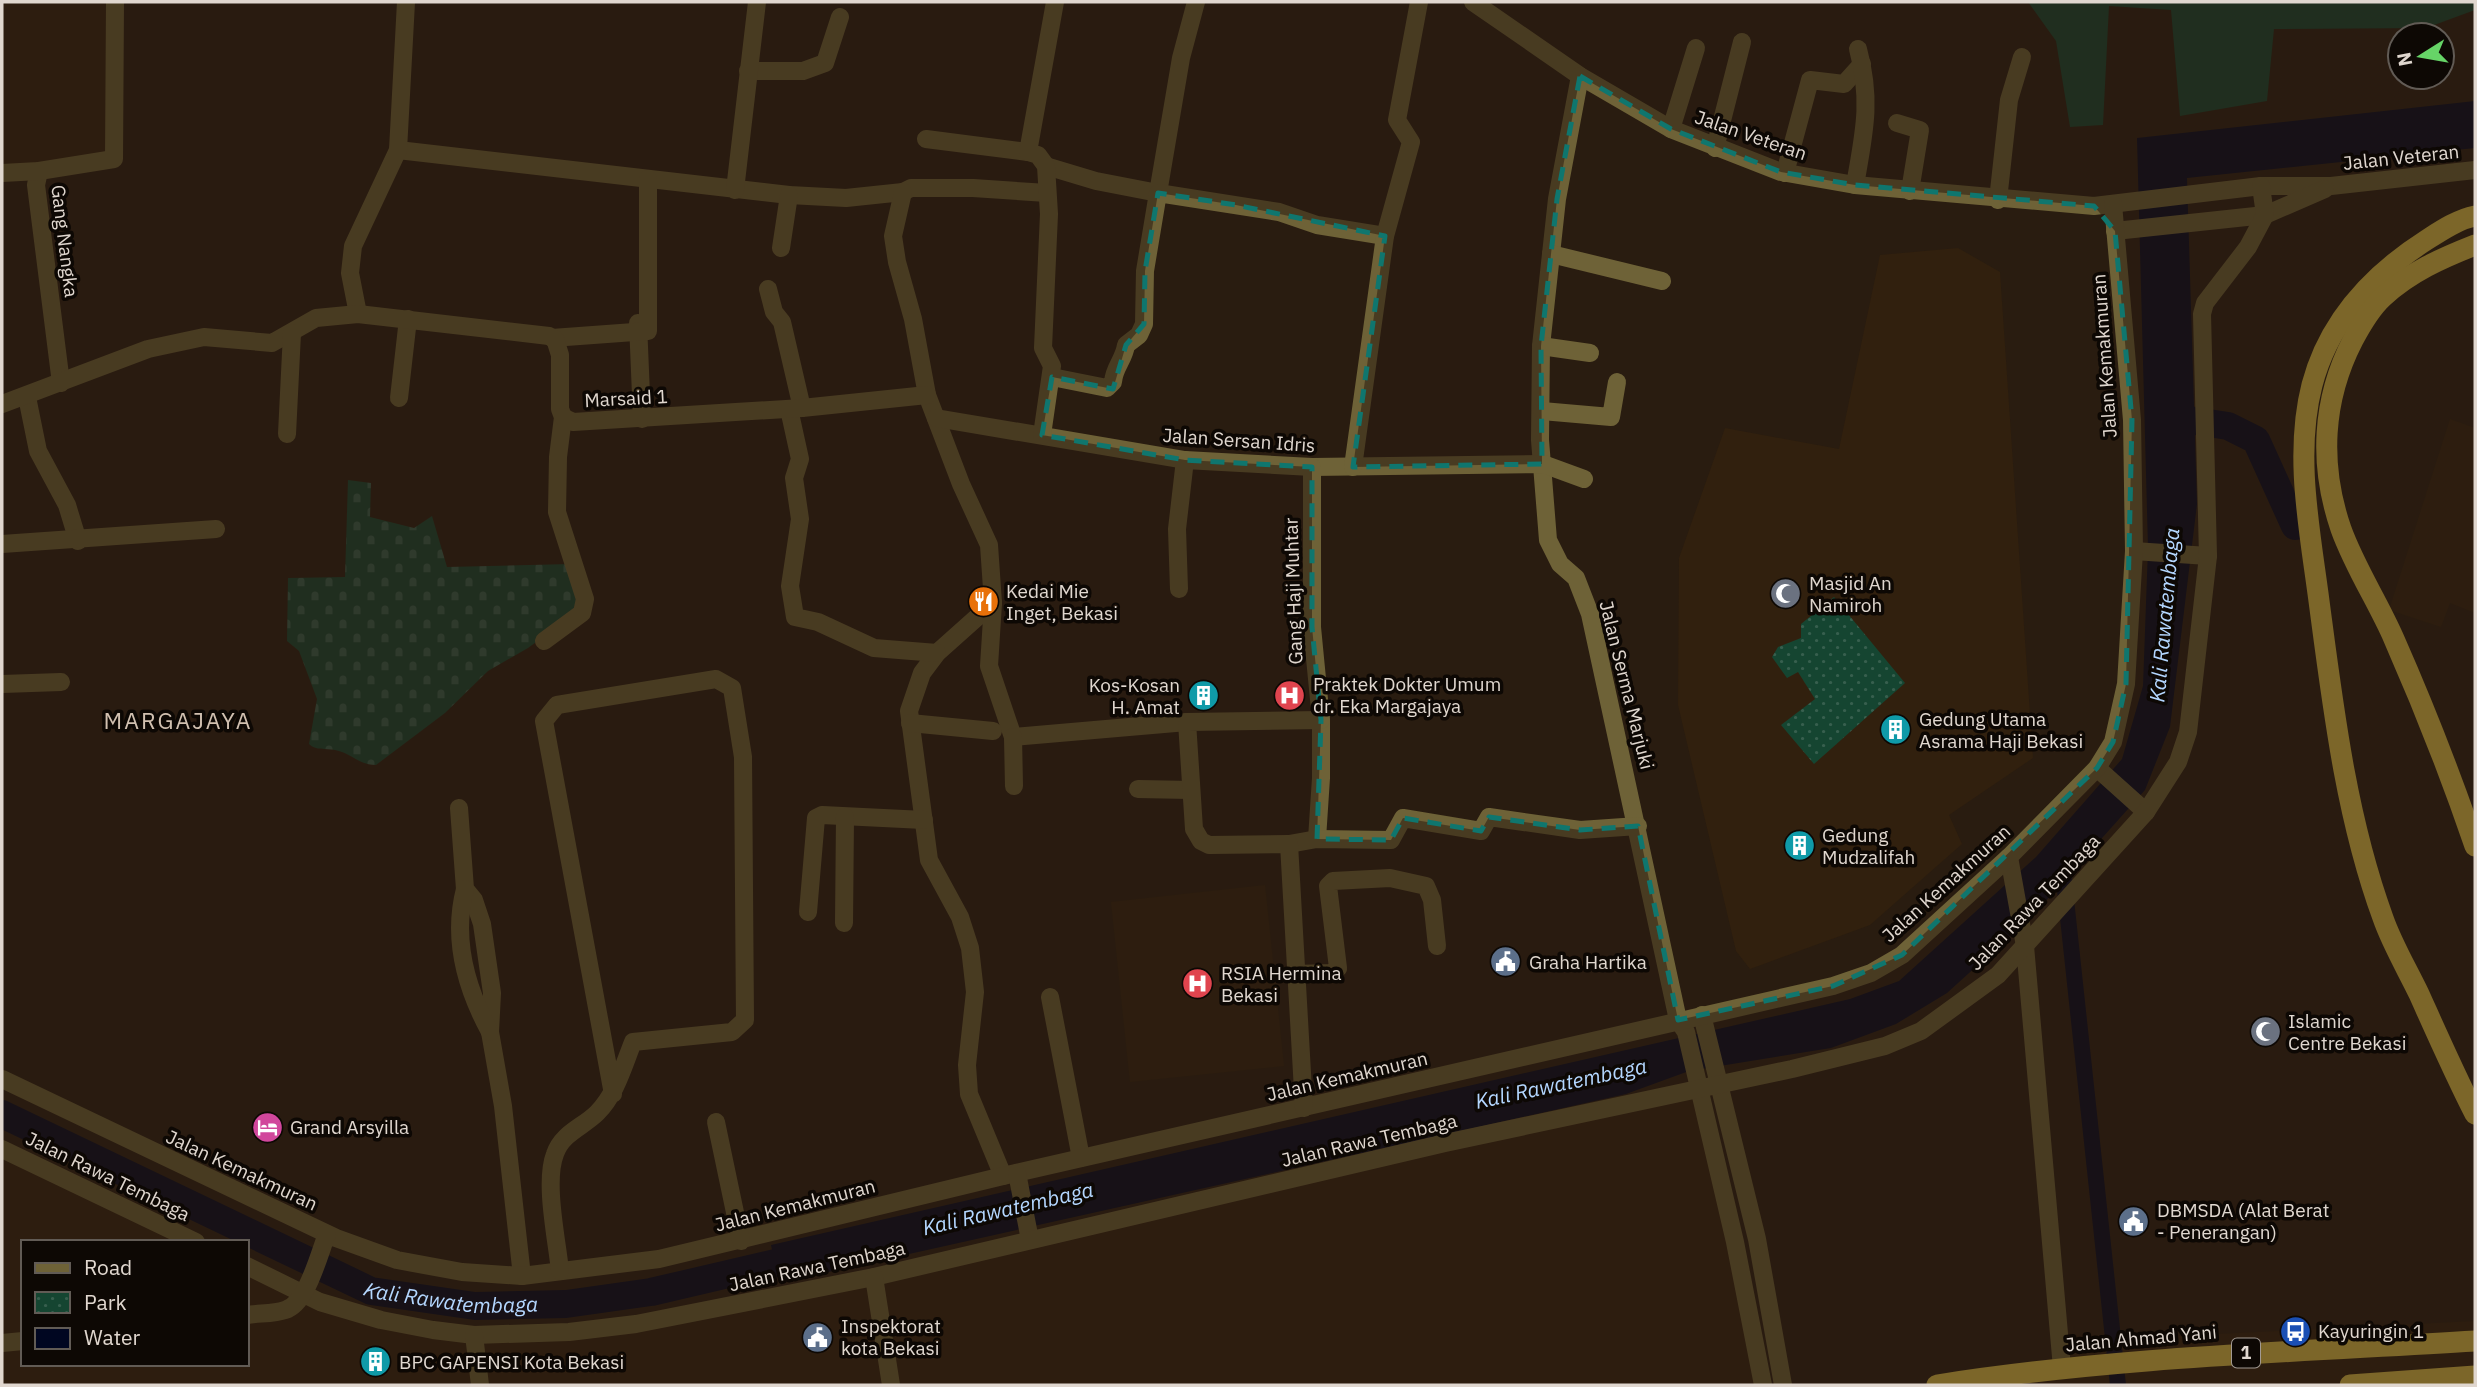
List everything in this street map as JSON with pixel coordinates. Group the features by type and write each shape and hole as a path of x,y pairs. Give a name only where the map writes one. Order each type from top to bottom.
{"highway":[{"path":"2475,216 2439,232 2396,260 2365,288 2344,315 2325,349 2313,384 2307,415 2305,475 2331,688 2360,840 2383,919 2475,1114"},
{"path":"2475,246 2413,273 2382,298 2361,326 2344,358 2332,390 2326,446 2333,502 2353,557 2394,638 2454,784 2475,846"},
{"name":"Jalan Ahmad Yani","path":"1937,1385 2062,1368 2475,1341"},
{"path":"2350,1385 2475,1376"}],"street":[{"name":"Gang Nangka","path":"61,383 36,185 39,171 114,159 115,2"},
{"path":"358,314 350,273 353,246 398,150 406,2"},
{"path":"735,190 757,2"},
{"path":"1028,152 1055,2"},
{"path":"1052,377 1107,387 1113,382 1114,369 1125,355 1126,345 1139,335 1144,324 1145,271 1186,37 1194,19 1196,2"},
{"path":"1353,467 1385,236 1411,142 1398,120 1419,2"},
{"name":"Jalan Veteran","path":"1473,2 1580,76 1671,128 1715,148 1785,173 1855,185 2094,206 2253,187 2331,186 2475,170"},
{"path":"748,71 803,71 825,63 840,17"},
{"path":"1715,148 1742,42"},
{"path":"1671,128 1696,48"},
{"path":"1785,173 1810,80 1844,84 1860,57 1867,98 1855,185"},
{"path":"2003,200 2010,100 2022,57"},
{"name":"Jalan Serma Marjuki","path":"1580,76 1557,199 1541,346 1543,464 1548,540 1560,564 1576,578 1591,614 1682,1026 1739,1263 1763,1385"},
{"path":"1897,123 1920,131 1910,191"},
{"path":"926,139 1028,152 1038,155 1046,166 1048,193 1043,348 1052,366 1052,377 1042,435"},
{"path":"398,150 789,195 846,198 903,192 911,188 973,188 1048,193"},
{"path":"1046,166 1096,181 1279,212 1317,225 1385,236"},
{"path":"2,173 39,171"},
{"path":"2,404 27,397 124,356 193,338 218,337 264,344 292,333 309,320 358,314 552,338 638,324 648,331 648,179"},
{"name":"Jalan Veteran","path":"2115,231 2257,216 2331,186"},
{"path":"2253,187 2257,216"},
{"path":"903,192 893,236 927,395 961,484 989,545 993,603 989,666 1013,737 1014,786"},
{"path":"781,248 789,195"},
{"name":"Jalan Kemakmuran","path":"2,1079 325,1239 397,1260 461,1272 522,1276 659,1259 741,1241 1082,1158 1703,1022 1871,973 1902,955 2011,865 2102,772 2113,742 2126,684 2137,551 2132,420 2113,204"},
{"path":"2094,206 2115,231"},
{"name":"Jalan Rawa Tembaga","path":"248,1266 381,1320 474,1335 569,1332 636,1324 874,1277 1029,1235 1445,1143 1697,1080 1850,1056 1921,1031 1998,975 2024,939 2045,923 2082,883 2143,810 2178,762 2188,732 2205,556 2207,448 2202,314 2205,303 2248,247 2257,216"},
{"path":"1551,254 1662,281"},
{"path":"768,289 774,312 782,322 800,459 794,478 800,519 790,586 795,617 818,622 874,648 937,653"},
{"path":"399,398 408,319"},
{"path":"638,324 642,419"},
{"path":"287,434 292,333"},
{"name":"Marsaid 1","path":"552,338 560,355 560,409 563,417 573,422 795,408 927,395"},
{"path":"1541,346 1590,353"},
{"path":"1542,411 1609,418 1617,382"},
{"path":"27,397 38,451 67,505 78,541"},
{"path":"544,641 582,613 585,598 557,512 558,457 563,417"},
{"name":"Jalan Sersan Idris","path":"936,418 1185,460 1312,467 1543,464"},
{"path":"1180,589 1177,529 1185,460"},
{"path":"1543,464 1584,479"},
{"name":"Gang Haji Muhtar","path":"1312,467 1312,627 1321,719 1317,839"},
{"path":"2,544 78,541 216,529"},
{"path":"2137,551 2205,556"},
{"path":"993,603 937,653 922,673 909,711 933,872 960,916 970,948 975,992 967,1065 969,1094 1013,1176 1029,1235"},
{"path":"560,1271 551,1168 555,1151 567,1135 597,1113 613,1094 633,1042 732,1032 745,1020 743,757 732,688 716,679 557,705 544,720 613,1094"},
{"path":"2,684 61,682"},
{"path":"1013,737 1187,723 1321,719"},
{"path":"911,723 993,731"},
{"path":"1187,723 1194,829 1201,841 1209,845 1289,844 1317,839 1391,840 1403,817 1481,831 1489,817 1580,830 1638,826"},
{"path":"2102,772 2143,810"},
{"path":"1138,789 1192,790"},
{"path":"458,808 466,889 460,927 464,966 474,1005 490,1032 503,1106 522,1276"},
{"path":"808,912 813,822 822,816 924,820"},
{"path":"844,923 845,817"},
{"path":"1289,844 1304,1108"},
{"path":"2011,865 2024,939 2062,1368"},
{"path":"1296,974 1331,973 1338,968 1328,901 1328,886 1333,881 1390,878 1426,886 1432,900 1437,946"},
{"path":"1050,997 1082,1158"},
{"path":"1703,1022 1761,1259 1783,1385"},
{"path":"716,1122 741,1241"},
{"name":"Jalan Rawa Tembaga","path":"2,1149 192,1240"},
{"path":"248,1315 287,1310 305,1291 325,1239"},
{"path":"1739,1263 1761,1259"},
{"path":"874,1277 891,1385"},
{"path":"474,1335 480,1385"},
{"path":"2,1343 21,1341"}],"highlighted area":[{"path":"1580,76 1671,129 1781,172 1855,185 2094,206 2115,231 2132,420 2126,684 2113,742 2097,768 1902,955 1833,986 1678,1020 1638,826 1580,830 1489,817 1481,831 1403,818 1391,840 1317,839 1321,720 1312,627 1312,467 1185,460 1042,435 1052,377 1113,389 1126,345 1144,324 1145,271 1158,193 1236,205 1385,236 1353,467 1542,464 1541,346 1557,199"}],"shaded area":[{"path":"2,2 115,2 114,159 2,173"},
{"path":"1958,248 2000,272 2033,758 1949,815 1962,844 1870,925 1750,969 1736,951 1678,705 1679,558 1725,428 1839,449 1880,255"},
{"path":"2450,419 2475,428 2475,613 2450,603 2441,627 2389,610"},
{"name":"RSIA Hermina Bekasi","path":"1265,885 1284,1066 1130,1082 1111,902"},
{"path":"1699,1088 1763,1385 2,1385 2,1147 205,1240 21,1240 21,1366 248,1366 248,1259 381,1320 569,1332 874,1277"},
{"path":"2475,1321 2475,1385 1937,1385 2061,1368 2060,1342"}],"green space":[{"path":"2028,2 2475,2 2475,10 2445,21 2386,21 2386,28 2274,29 2267,101 2180,116 2171,10 2109,6 2103,125 2070,127 2056,41"},
{"path":"348,480 371,483 370,517 414,528 432,516 447,567 571,564 581,595 569,618 528,648 488,671 445,713 376,765 309,744 317,699 299,651 287,641 288,578 345,577"},
{"path":"1834,597 1905,683 1814,764 1781,725 1815,699 1798,672 1787,678 1772,657 1778,647 1801,638 1801,624"}],"water":[{"path":"2475,101 2475,148 2187,178 2197,504 2170,727 2145,790 2035,913 1947,993 1896,1024 1831,1048 1689,1071 1626,1094 779,1283 771,1245 1850,999 1899,981 2036,857 2122,759 2143,686 2148,548 2137,138"}],"waterway":[{"path":"2176,418 2228,426 2256,440 2295,526"},
{"path":"2062,862 2118,1385"},
{"name":"Kali Rawatembaga","path":"2,1114 371,1291 475,1306 566,1304 651,1292 810,1255"}],"place":[{"name":"Masjid An Namiroh","path":"1786,594"},
{"name":"Kedai Mie Inget, Bekasi","path":"983,602"},
{"name":"Praktek Dokter Umum dr. Eka Margajaya","path":"1290,695"},
{"name":"Kos-Kosan H. Amat","path":"1203,696"},
{"name":"Gedung Utama Asrama Haji Bekasi","path":"1896,730"},
{"name":"Gedung Mudzalifah","path":"1799,846"},
{"name":"Graha Hartika","path":"1506,962"},
{"name":"RSIA Hermina Bekasi","path":"1198,984"},
{"name":"Islamic Centre Bekasi","path":"2265,1032"},
{"name":"Grand Arsyilla","path":"267,1127"},
{"name":"DBMSDA (Alat Berat - Penerangan)","path":"2134,1221"},
{"name":"Kayuringin 1","path":"2295,1331"},
{"name":"Inspektorat kota Bekasi","path":"818,1337"},
{"name":"BPC GAPENSI Kota Bekasi","path":"376,1362"}],"district":[{"name":"MARGAJAYA","path":"178,721"}]}
